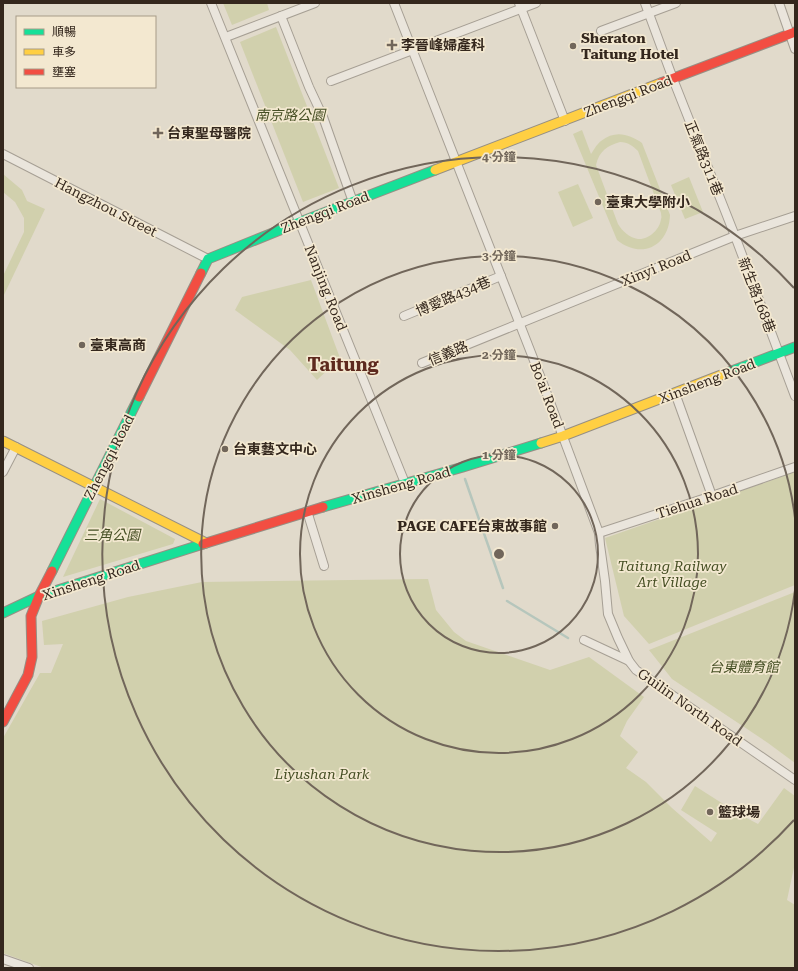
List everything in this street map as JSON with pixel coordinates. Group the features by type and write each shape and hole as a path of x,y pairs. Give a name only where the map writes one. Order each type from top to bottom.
{"street":[{"name":"Nanjing Road","path":"211,3 405,483"},
{"path":"226,37 315,3"},
{"name":"Bo'ai Road","path":"394,3 563,436 599,533 608,614"},
{"path":"331,81 520,6 536,3"},
{"name":"正氣路311巷","path":"645,3 673,79 735,236"},
{"path":"601,31 676,3"},
{"path":"779,3 792,33 795,49"},
{"path":"520,6 565,121"},
{"path":"281,16 309,87 323,117 353,202"},
{"name":"Zhengqi Road","path":"3,722 28,676 32,657 31,616 39,596 208,259 300,222 792,33"},
{"name":"Hangzhou Street","path":"3,154 208,259"},
{"name":"Xinyi Road","path":"519,324 735,236 795,216"},
{"name":"新生路168巷","path":"735,236 795,396"},
{"name":"博愛路434巷","path":"404,316 501,276"},
{"name":"信義路","path":"422,364 519,324"},
{"name":"Xinsheng Road","path":"3,613 39,596 307,511 463,467 563,436 795,347"},
{"path":"675,393 712,496"},
{"path":"3,441 206,543"},
{"path":"3,472 16,447"},
{"name":"Tiehua Road","path":"599,533 795,467"},
{"path":"307,511 324,566"},
{"name":"Guilin North Road","path":"608,614 618,638 636,670 795,780"},
{"path":"584,640 629,660"},
{"path":"3,959 30,968"}],"green space":[{"path":"223,3 267,3 269,10 232,25"},
{"name":"南京路公園","path":"276,27 339,188 303,202 240,42"},
{"path":"582,130 591,154 599,143 611,135 622,134 632,137 642,143 670,215 665,235 659,242 652,247 636,249 626,246 617,240 573,134","holes":["620,142 630,145 638,151 661,213 659,226 650,236 642,239 629,236 618,224 596,165 599,156 607,147"]},
{"path":"3,174 22,190 27,201 45,209 3,297 3,276 24,232 24,218 15,202 3,192"},
{"path":"689,177 703,212 685,219 671,185"},
{"path":"578,184 593,218 573,227 558,192"},
{"path":"311,280 340,358 317,380 290,350 235,310 242,297"},
{"name":"Taitung Railway Art Village","path":"795,472 795,585 649,644 624,616 605,538"},
{"name":"三角公園","path":"100,499 175,539 173,544 63,577"},
{"name":"Liyushan Park","path":"428,579 436,610 454,632 466,641 550,670 589,657 644,697 627,721 620,736 638,752 626,768 646,782 672,808 711,842 717,833 681,810 695,786 739,814 737,816 741,815 758,824 784,788 795,796 795,863 787,900 795,905 795,968 44,968 3,953 3,738 40,673 51,673 63,644 44,645 42,621 128,597 202,582"},
{"name":"台東體育館","path":"795,592 795,763 768,743 672,679 649,650"}],"waterway":[{"path":"465,479 503,588"},
{"path":"507,601 568,638"}],"traffic: fast":[{"path":"201,273 208,259 435,170"},
{"path":"724,374 795,347"},
{"path":"52,571 139,397"},
{"path":"323,507 541,443"},
{"path":"3,613 39,596 203,544"}],"traffic: slow":[{"path":"435,170 661,83"},
{"path":"541,443 563,436 724,374"},
{"path":"3,441 206,543"}],"traffic: jam":[{"path":"661,83 795,32"},
{"path":"139,397 201,273"},
{"path":"203,544 323,507"},
{"path":"3,722 28,675 32,657 31,616 39,596 52,571"}],"place":[{"name":"李晉峰婦產科","path":"392,45"},
{"name":"Sheraton Taitung Hotel","path":"573,46"},
{"name":"台東聖母醫院","path":"158,133"},
{"name":"臺東大學附小","path":"598,202"},
{"name":"臺東高商","path":"82,345"},
{"name":"台東藝文中心","path":"225,449"},
{"name":"PAGE CAFE台東故事館","path":"555,526"},
{"name":"籃球場","path":"710,812"}],"district":[{"name":"Taitung","path":"343,365"}]}
